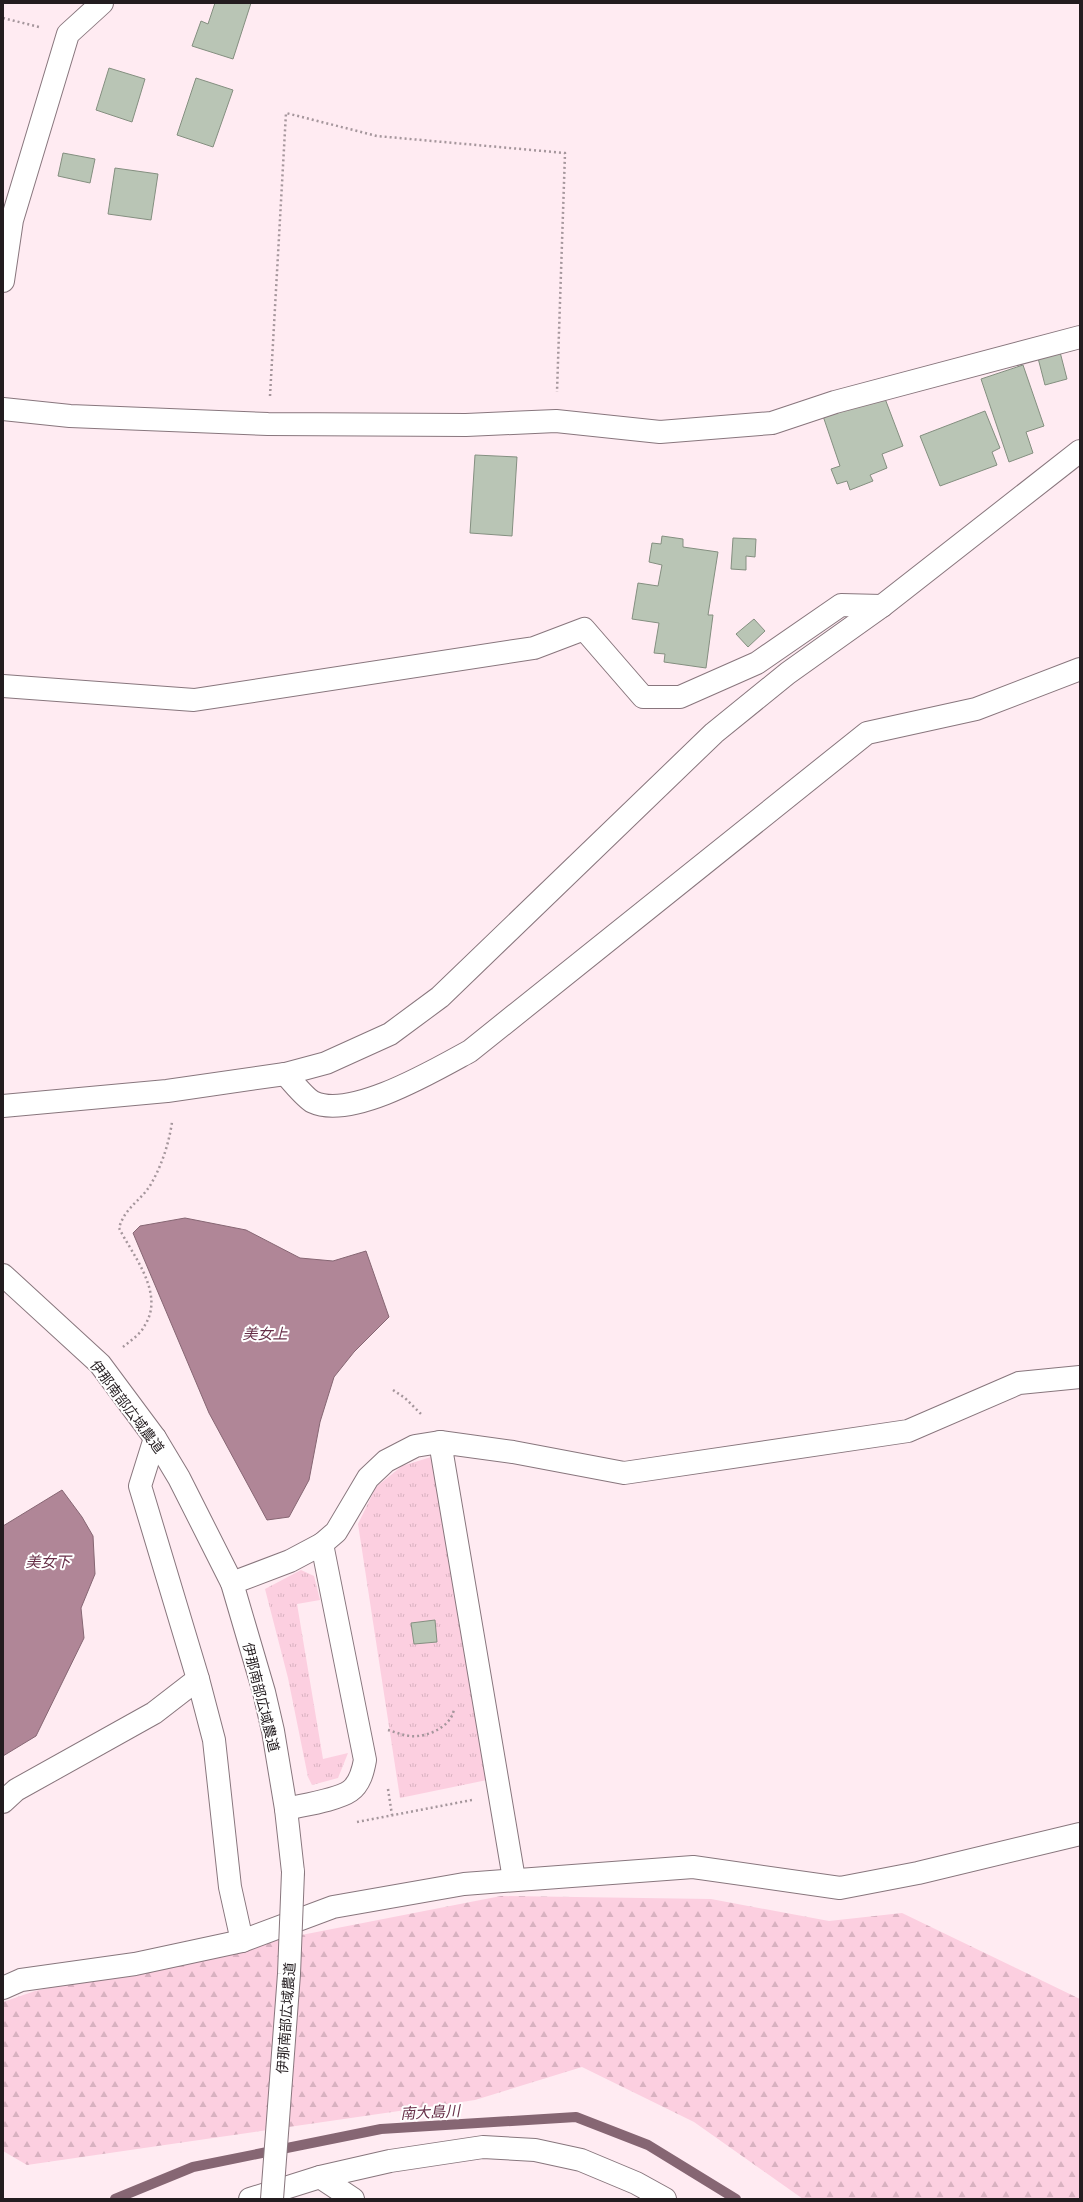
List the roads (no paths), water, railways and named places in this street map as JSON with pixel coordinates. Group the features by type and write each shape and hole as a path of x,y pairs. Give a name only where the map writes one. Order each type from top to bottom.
{"street":[{"path":"3,281 12,220 68,34 102,3"},
{"path":"3,409 70,416 268,424 466,425 556,421 660,432 772,423 836,402 1080,337"},
{"path":"3,1106 167,1091 285,1074 326,1063 390,1034 440,997 714,733 788,673 882,606 1080,451"},
{"path":"3,686 194,700 534,648 584,628 643,697 680,697 757,663 841,605 882,606"},
{"path":"285,1074 312,1102 333,1108 362,1102 424,1075 470,1051 867,733 976,710 1080,669"},
{"name":"伊那南部広域農道","path":"3,1275 100,1364 155,1438 179,1478 232,1583 264,1692 286,1809 293,1872 289,1974 272,2199"},
{"path":"232,1583 290,1561 322,1544 336,1532 368,1478 386,1461 415,1446 440,1442 513,1452 624,1473 908,1431 1019,1383 1080,1377"},
{"path":"155,1438 140,1486 198,1678 214,1740 230,1887 242,1941"},
{"path":"440,1442 514,1879"},
{"path":"286,1809 326,1800 350,1791 361,1777 365,1760 322,1544"},
{"path":"3,1802 16,1790 154,1713 198,1678"},
{"path":"3,1988 21,1980 135,1964 242,1941 334,1907 464,1884 514,1879 693,1867 840,1888 918,1873 1080,1834"},
{"path":"250,2199 320,2177 390,2161 483,2147 535,2150 581,2160 636,2183 665,2199"},
{"path":"320,2177 353,2199"}],"water":[{"name":"美女上","path":"185,1218 246,1230 300,1258 333,1261 366,1251 389,1317 354,1352 334,1377 320,1422 309,1480 289,1517 267,1520 209,1413 133,1233 140,1226"},
{"name":"美女下","path":"62,1490 82,1517 93,1536 95,1574 81,1608 84,1638 36,1736 3,1756 3,1526"}],"waterway":[{"name":"南大島川","path":"115,2199 193,2167 381,2129 576,2117 648,2145 736,2199"}]}
